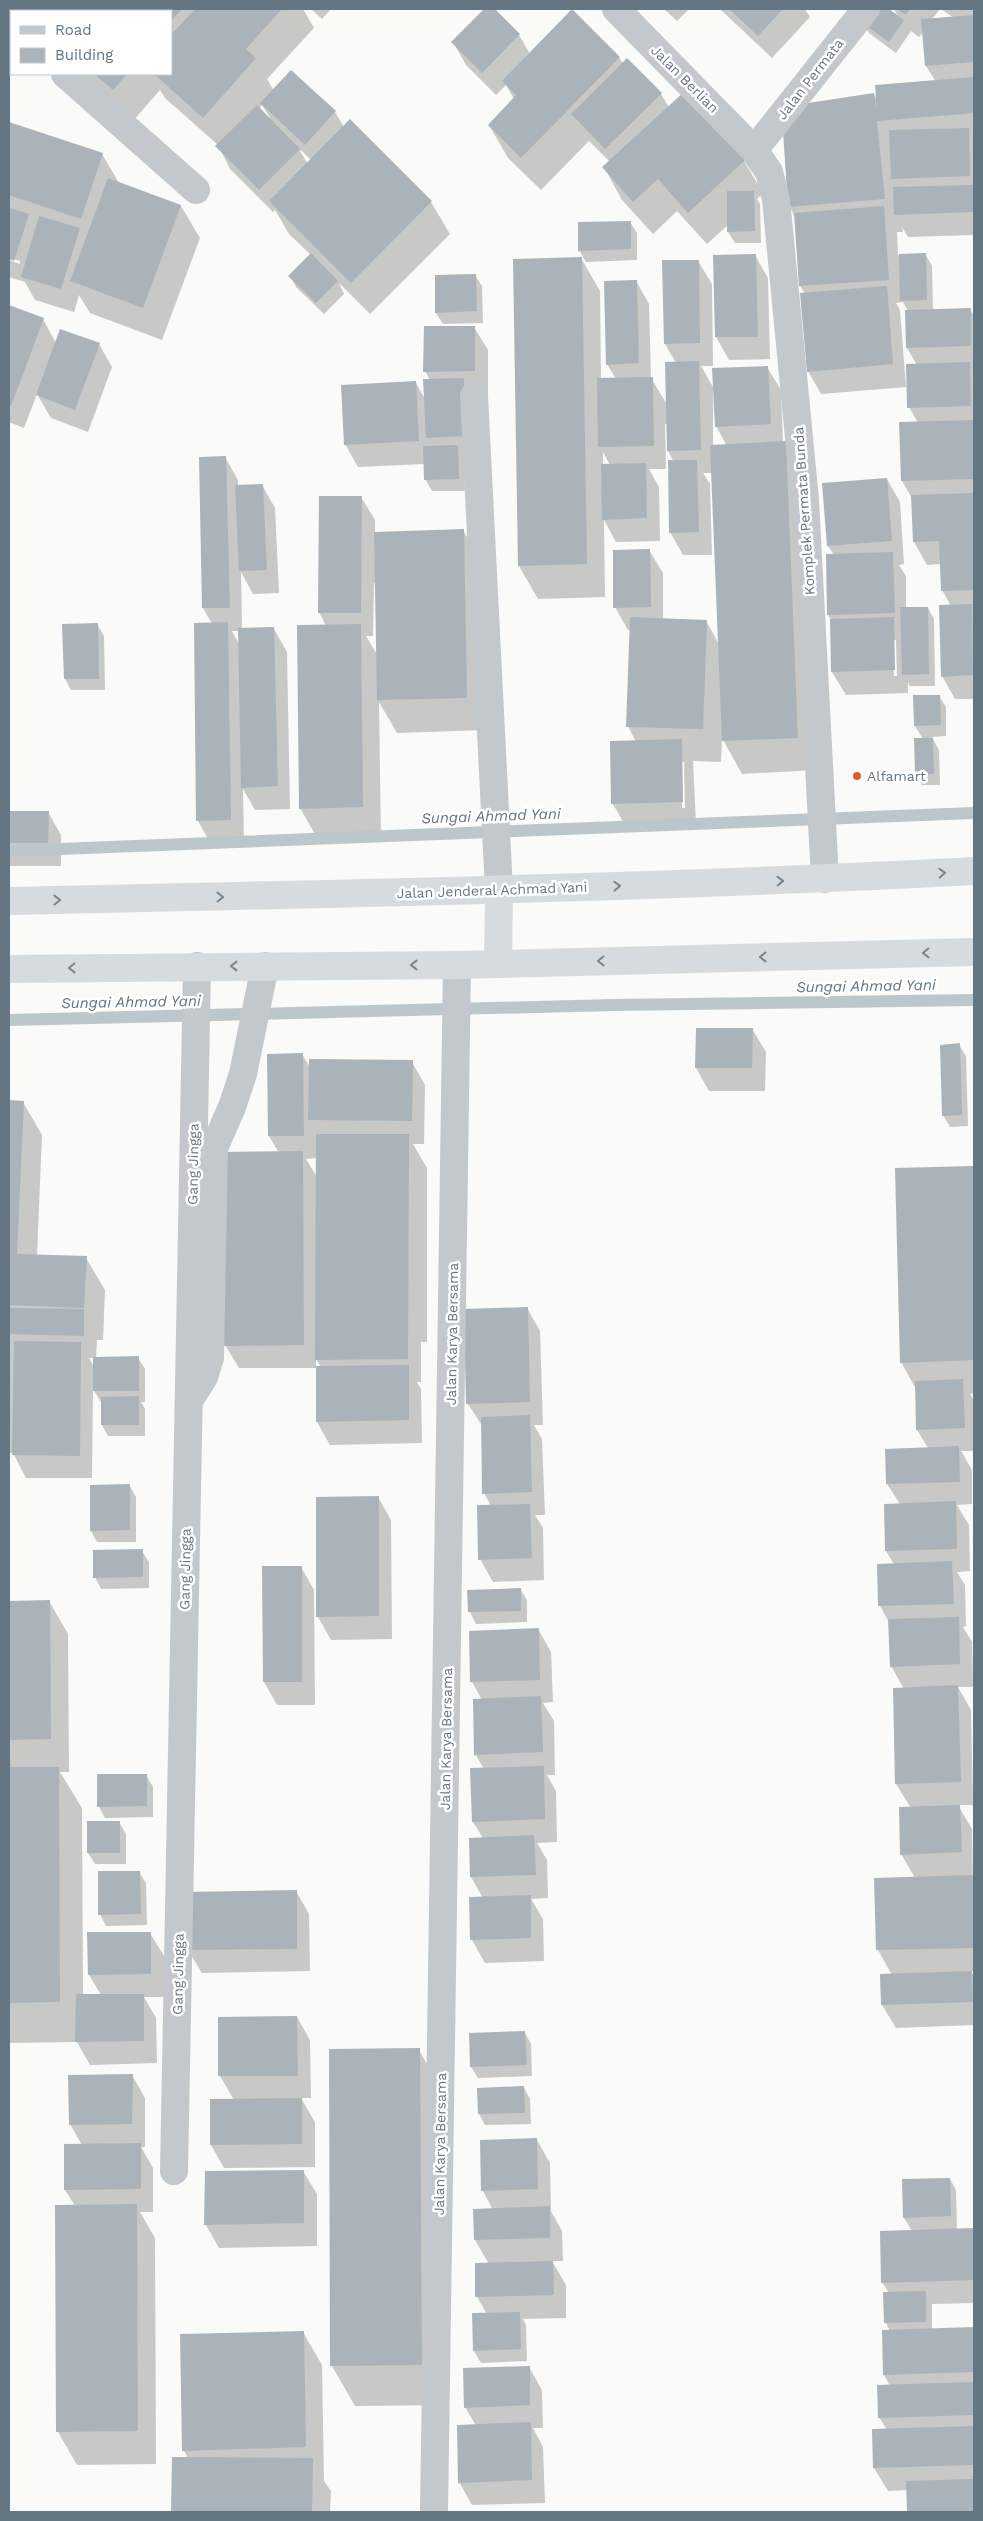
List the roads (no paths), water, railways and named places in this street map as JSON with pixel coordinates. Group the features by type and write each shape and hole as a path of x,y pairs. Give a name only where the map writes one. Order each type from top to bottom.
{"highway":[{"name":"Jalan Jenderal Achmad Yani","path":"9,901 499,890 825,879 974,871"},
{"path":"498,964 499,890"},
{"path":"9,969 457,965 974,952"}],"street":[{"name":"Jalan Berlian","path":"616,9 754,150"},
{"name":"Jalan Permata","path":"754,150 866,9"},
{"path":"66,75 196,190"},
{"name":"Komplek Permata Bunda","path":"754,150 769,172 777,209 805,500 825,879"},
{"path":"474,396 499,890"},
{"name":"Jalan Karya Bersama","path":"434,2512 457,965"},
{"name":"Gang Jingga","path":"174,2171 196,966"},
{"path":"189,1400 204,1378 210,1358 214,1148 222,1126 232,1107 243,1074 265,966"}],"waterway":[{"name":"Sungai Ahmad Yani","path":"9,851 974,813"},
{"name":"Sungai Ahmad Yani","path":"9,1020 614,1005 974,1000"}],"place":[{"name":"Alfamart","path":"857,776"}]}
